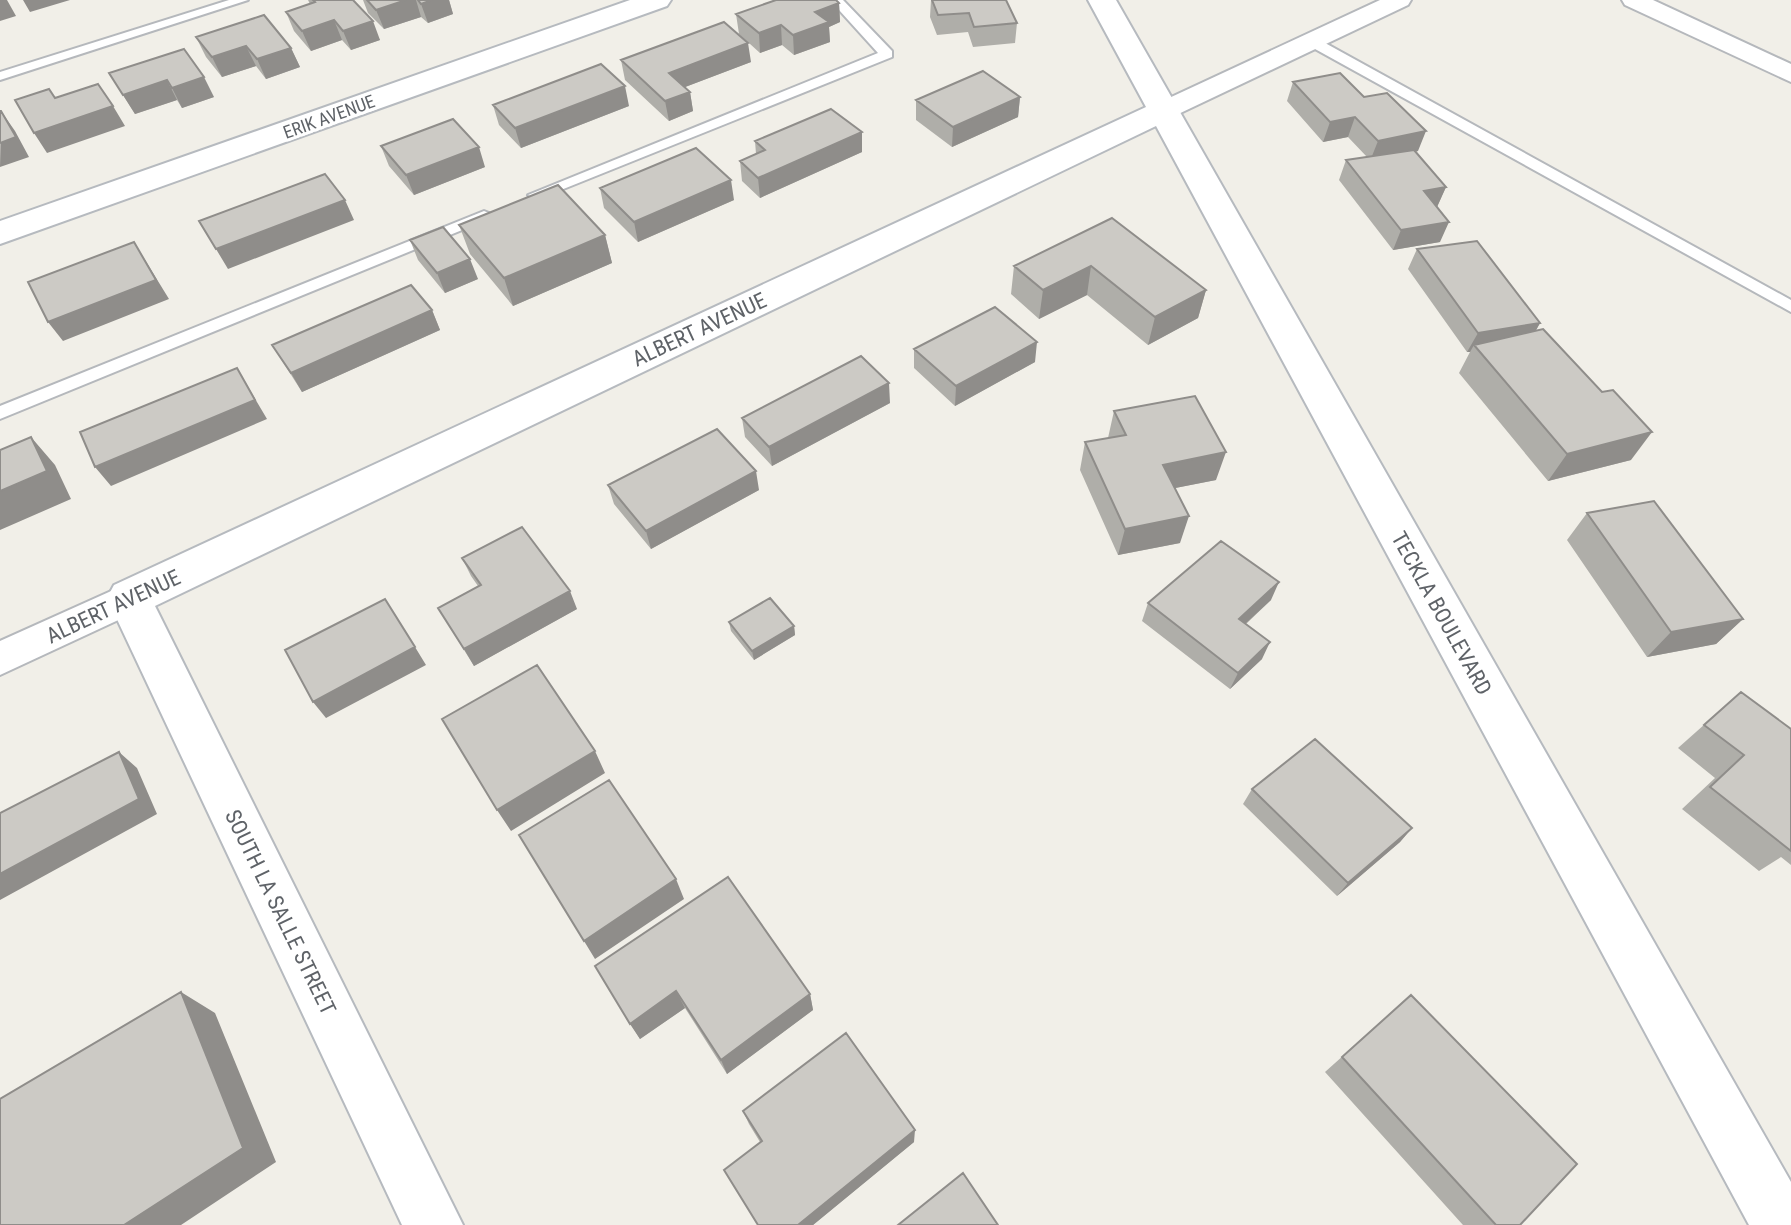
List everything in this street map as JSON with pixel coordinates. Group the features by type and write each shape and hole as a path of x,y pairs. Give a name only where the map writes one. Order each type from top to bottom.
{"street":[{"name":"ERIK AVENUE","path":"0,233 657,0"},
{"name":"TECKLA BOULEVARD","path":"1102,0 1782,1225"},
{"name":"ALBERT AVENUE","path":"0,659 1399,0"},
{"path":"1634,0 1791,74"},
{"name":"SOUTH LA SALLE STREET","path":"129,598 433,1225"}],"lane":[{"path":"0,76 242,0"},
{"path":"0,413 887,54 836,0"},
{"path":"1311,41 1791,307"}],"building":[{"path":"313,0 353,0 373,21 343,31 334,20 302,31 286,12 315,2"},
{"path":"367,0 406,0 376,10"},
{"path":"776,0 836,0 839,3 815,12 829,22 793,35 781,25 759,33 736,14"},
{"path":"932,0 1006,0 1017,23 974,27 969,13 938,15"},
{"path":"264,15 291,48 257,59 246,46 212,57 196,37"},
{"path":"724,22 748,43 669,73 690,92 665,101 621,60"},
{"path":"184,49 204,77 172,88 167,80 123,95 109,73"},
{"path":"601,64 625,86 515,128 493,105"},
{"path":"983,71 1020,97 953,127 916,100"},
{"path":"1340,73 1364,97 1387,93 1426,131 1378,141 1355,117 1330,122 1293,82"},
{"path":"98,84 113,106 34,133 15,100 49,89 55,98"},
{"path":"831,109 862,132 758,178 740,161 765,150 755,141"},
{"path":"0,111 16,137 0,143"},
{"path":"453,119 479,147 406,175 381,146"},
{"path":"696,148 731,180 634,222 600,188"},
{"path":"1414,150 1446,187 1424,191 1449,222 1401,230 1346,160"},
{"path":"325,174 345,200 216,249 199,221"},
{"path":"558,185 605,235 504,278 459,225"},
{"path":"1112,218 1206,290 1155,317 1091,266 1043,290 1014,266"},
{"path":"443,227 470,259 437,273 410,240"},
{"path":"1477,241 1540,323 1478,333 1417,249"},
{"path":"134,242 156,280 48,322 28,282"},
{"path":"411,285 432,310 291,373 272,345"},
{"path":"995,307 1037,342 956,386 914,349"},
{"path":"1543,329 1602,392 1613,390 1652,432 1567,454 1474,345"},
{"path":"861,356 889,383 769,447 742,418"},
{"path":"237,368 255,400 95,467 80,432"},
{"path":"1195,396 1226,452 1163,465 1189,516 1125,529 1085,442 1126,435 1114,411"},
{"path":"717,429 756,471 646,531 608,485"},
{"path":"31,437 47,471 0,491 0,450"},
{"path":"1654,501 1743,619 1671,632 1587,513"},
{"path":"522,527 570,591 464,649 438,608 481,585 462,558"},
{"path":"1221,541 1279,582 1239,619 1270,642 1238,673 1148,603"},
{"path":"770,598 794,626 752,651 729,622"},
{"path":"385,599 415,647 313,702 285,650"},
{"path":"537,665 595,751 497,810 442,719"},
{"path":"1741,692 1791,729 1791,851 1710,787 1744,755 1704,725"},
{"path":"1315,739 1412,828 1348,883 1252,789"},
{"path":"119,752 139,799 0,874 0,813"},
{"path":"609,780 676,879 584,941 519,835"},
{"path":"728,877 810,994 721,1060 676,991 630,1024 595,966"},
{"path":"181,992 243,1148 124,1225 0,1225 0,1099"},
{"path":"1411,995 1577,1164 1520,1225 1496,1225 1342,1057"},
{"path":"846,1033 915,1130 798,1225 758,1225 724,1170 762,1141 743,1111"},
{"path":"963,1173 998,1225 898,1225"}]}
